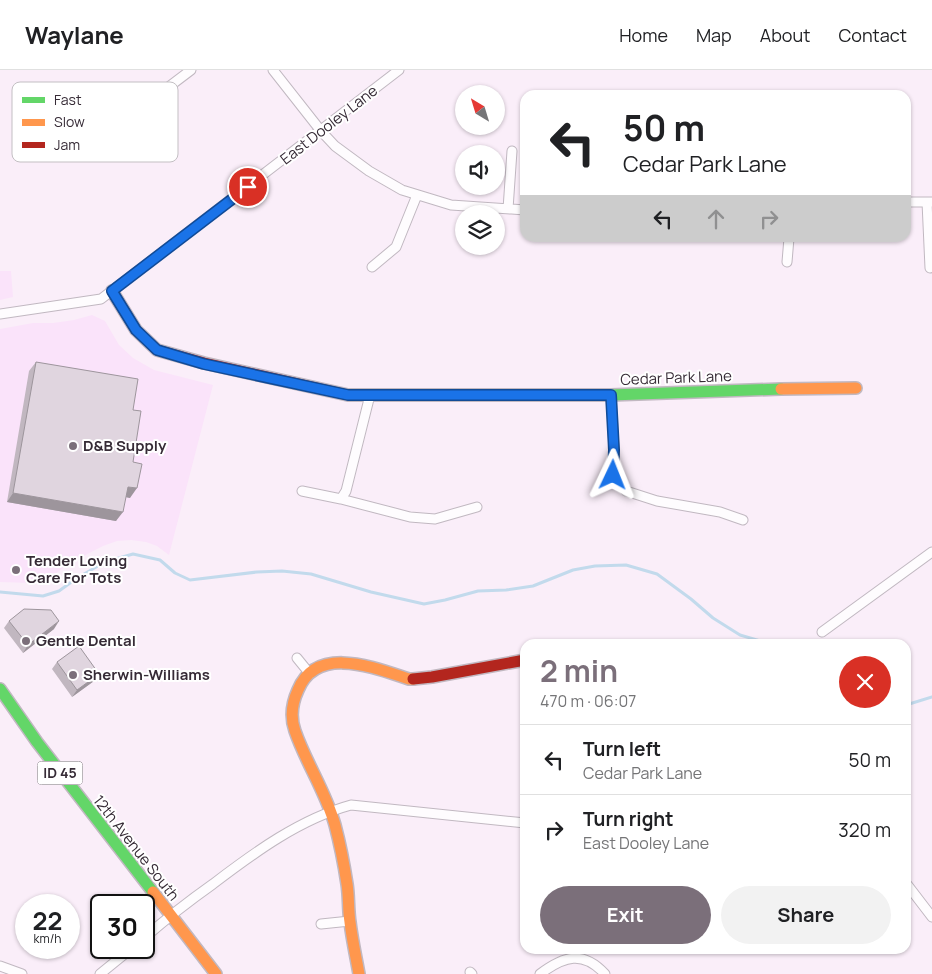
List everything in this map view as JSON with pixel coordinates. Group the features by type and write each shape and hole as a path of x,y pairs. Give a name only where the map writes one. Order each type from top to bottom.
{"street":[{"path":"176,82 192,70"},
{"path":"273,70 335,146 369,171 402,190 451,205 520,210"},
{"name":"East Dooley Lane","path":"0,314 101,299 399,70"},
{"path":"508,209 512,151"},
{"path":"372,267 396,247 416,195"},
{"path":"911,202 929,202 930,268"},
{"path":"788,262 789,242"},
{"name":"Cedar Park Lane","path":"112,291 136,330 157,350 204,364 348,395 611,395 768,389 856,388"},
{"path":"341,499 346,491 370,395"},
{"path":"611,395 614,450 613,475 626,491 657,501 720,512 744,520"},
{"path":"302,491 410,517 435,519 477,507"},
{"path":"822,632 932,552"},
{"path":"297,658 310,674"},
{"path":"360,974 336,829 331,811 294,729 292,704 299,687 310,674 322,665 335,662 371,667 409,679 432,677 520,661"},
{"name":"12th Avenue South","path":"1,692 37,742 216,974"},
{"path":"155,929 250,856 288,833 331,811 351,805 520,822"},
{"path":"911,890 932,917"},
{"path":"321,924 350,921"},
{"path":"540,974 562,959 582,958 596,964 605,974"},
{"path":"100,974 118,959"},
{"path":"0,966 22,974"}],"shaded area":[{"path":"0,271 11,271 13,297 0,300"},
{"path":"92,315 105,321 119,345 133,358 154,370 213,385 169,555 157,546 146,542 117,541 68,564 43,582 0,582 0,329 33,323 74,320"}],"building":[{"name":"D&B Supply","path":"36,362 138,379 133,410 141,411 133,462 142,464 137,488 128,487 123,512 13,493"},
{"name":"Gentle Dental","path":"24,609 51,610 59,621 28,645 9,621"},
{"name":"Sherwin-Williams","path":"79,646 99,674 77,690 57,662"}],"waterway":[{"path":"0,592 43,596 59,591 105,562 133,554 160,560 175,573 190,580 282,571 311,574 371,592 424,604 478,591 506,590 533,586 573,570 595,566 626,565 657,574 713,618 740,635 754,639"},
{"path":"911,703 932,697"}],"traffic: fast":[{"path":"364,395 611,395 781,389"},
{"path":"0,689 37,742 153,892"}],"traffic: slow":[{"path":"781,389 856,388"},
{"path":"359,974 351,928 348,889 337,832 331,813 295,731 292,715 293,705 298,690 307,676 319,667 333,663 364,666 413,679"},
{"path":"153,892 216,974"}],"traffic: jam":[{"path":"112,291 136,330 157,350 204,363 348,395 364,395"},
{"path":"413,679 520,661"}],"place":[{"name":"D&B Supply","path":"73,446"},
{"name":"Tender Loving Care For Tots","path":"16,570"},
{"name":"Gentle Dental","path":"26,641"},
{"name":"Sherwin-Williams","path":"73,675"}],"route":[{"path":"248,187 112,291 136,330 157,350 204,364 348,395 611,395 614,450 613,475"}]}
